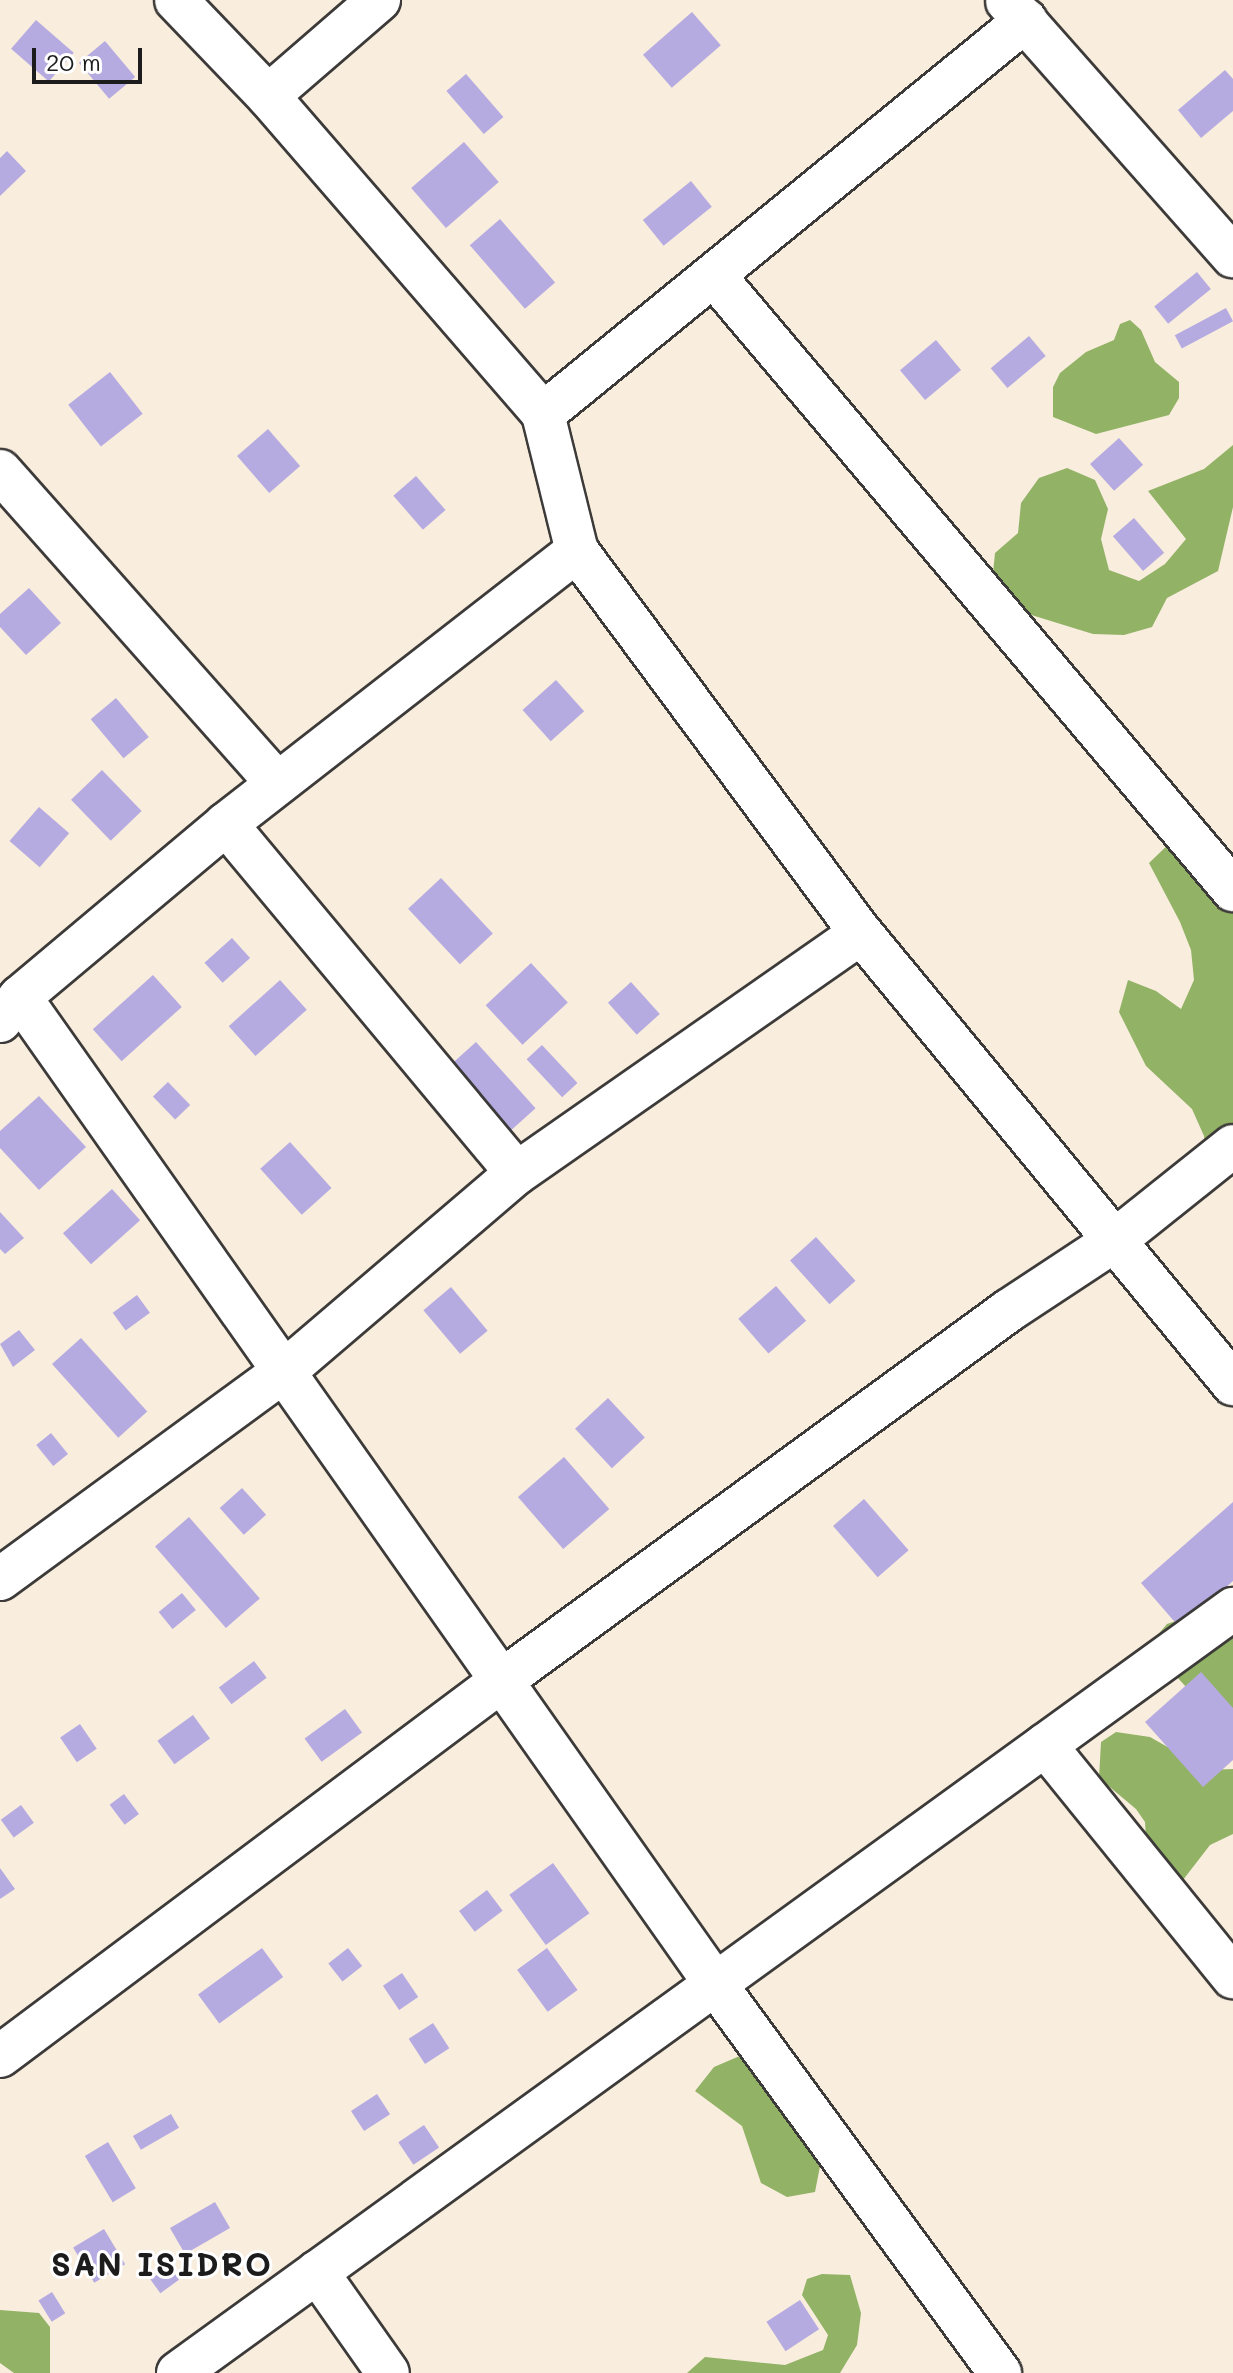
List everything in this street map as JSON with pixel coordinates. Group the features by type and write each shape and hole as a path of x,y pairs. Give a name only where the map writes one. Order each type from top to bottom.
{"street":[{"path":"176,0 268,96 543,414 577,551 861,933 1233,1384"},
{"path":"268,96 379,0"},
{"path":"543,414 715,277 1016,10 1233,256"},
{"path":"715,277 1233,890"},
{"path":"0,471 277,783"},
{"path":"577,551 226,824 10,1009 286,1370 716,1985 1000,2373"},
{"path":"226,824 517,1173"},
{"path":"0,1579 286,1370 517,1173 861,933"},
{"path":"0,2056 501,1681 1008,1311 1114,1241 1233,1146"},
{"path":"178,2373 1233,1609"},
{"path":"1045,1745 1233,1977"},
{"path":"317,2272 388,2373"}],"green space":[{"path":"1130,320 1141,330 1155,362 1179,382 1179,398 1169,415 1096,434 1053,417 1053,387 1060,373 1086,352 1114,340 1120,324"},
{"path":"1233,445 1233,507 1218,571 1167,598 1152,627 1124,635 1093,634 1009,608 992,583 995,553 1018,533 1021,503 1039,478 1067,468 1095,480 1108,509 1101,539 1109,570 1139,581 1165,564 1186,539 1148,491 1204,469"},
{"path":"1173,840 1233,880 1233,1173 1209,1166 1204,1136 1192,1109 1146,1066 1119,1012 1128,980 1156,991 1181,1009 1194,980 1191,950 1149,863"},
{"path":"1196,1614 1233,1621 1233,1716 1187,1688 1154,1652 1156,1637 1167,1624"},
{"path":"1116,1732 1150,1737 1208,1770 1233,1769 1233,1834 1210,1845 1176,1889 1147,1854 1145,1822 1136,1809 1099,1778 1101,1742"},
{"path":"742,2055 821,2161 815,2192 787,2197 761,2183 742,2126 695,2091 714,2067"},
{"path":"822,2274 850,2275 861,2313 857,2345 840,2373 687,2373 705,2357 785,2365 823,2350 828,2335 802,2295 807,2279"},
{"path":"0,2310 39,2313 50,2327 50,2373 14,2373 0,2363"}],"building":[{"path":"692,12 721,45 672,88 643,55"},
{"path":"36,20 74,53 49,81 11,49"},
{"path":"105,41 135,77 109,99 79,63"},
{"path":"1225,70 1233,79 1233,111 1201,138 1178,110"},
{"path":"466,74 503,117 484,134 446,91"},
{"path":"464,142 499,182 446,228 411,188"},
{"path":"7,151 26,171 0,196 0,158"},
{"path":"691,181 712,207 664,246 643,220"},
{"path":"500,219 555,282 525,309 470,245"},
{"path":"1197,272 1211,289 1168,324 1154,307"},
{"path":"1226,308 1233,321 1182,348 1175,335"},
{"path":"1029,336 1046,356 1007,388 991,368"},
{"path":"936,340 961,370 925,400 900,370"},
{"path":"110,372 143,414 101,446 68,405"},
{"path":"268,429 300,466 269,493 237,456"},
{"path":"1119,438 1143,465 1114,491 1090,464"},
{"path":"416,476 446,510 423,530 393,496"},
{"path":"1134,518 1164,553 1143,571 1113,536"},
{"path":"29,588 61,623 26,655 0,627 0,614"},
{"path":"556,680 584,711 551,741 523,710"},
{"path":"116,698 149,737 124,758 91,719"},
{"path":"102,770 142,811 111,841 71,800"},
{"path":"39,807 69,833 40,867 9,841"},
{"path":"441,878 493,934 460,964 408,909"},
{"path":"232,938 250,958 223,983 205,963"},
{"path":"531,963 568,1002 522,1045 486,1005"},
{"path":"153,975 182,1007 122,1061 93,1029"},
{"path":"280,980 307,1010 255,1056 229,1026"},
{"path":"631,982 660,1014 637,1035 608,1003"},
{"path":"476,1042 536,1108 510,1131 451,1065"},
{"path":"542,1045 577,1083 562,1097 527,1059"},
{"path":"168,1082 190,1105 175,1120 153,1097"},
{"path":"39,1096 86,1147 39,1190 0,1148 0,1131"},
{"path":"290,1142 331,1188 302,1215 260,1169"},
{"path":"112,1189 140,1220 91,1264 63,1233"},
{"path":"0,1212 24,1238 5,1254 0,1249"},
{"path":"816,1237 855,1281 829,1304 790,1260"},
{"path":"776,1286 806,1321 768,1354 738,1319"},
{"path":"451,1287 488,1331 460,1354 423,1310"},
{"path":"137,1295 150,1313 126,1330 113,1313"},
{"path":"19,1330 35,1350 13,1367 0,1344"},
{"path":"81,1338 147,1412 118,1438 52,1364"},
{"path":"608,1398 645,1437 612,1468 575,1429"},
{"path":"51,1433 68,1454 53,1466 36,1445"},
{"path":"564,1457 609,1509 563,1549 518,1497"},
{"path":"242,1488 266,1515 244,1535 220,1508"},
{"path":"864,1499 909,1550 878,1577 833,1526"},
{"path":"1233,1502 1233,1581 1180,1628 1141,1583"},
{"path":"189,1517 260,1599 226,1628 155,1547"},
{"path":"182,1593 196,1610 173,1629 159,1612"},
{"path":"254,1661 267,1678 231,1704 219,1687"},
{"path":"1201,1672 1233,1708 1233,1760 1203,1787 1145,1722"},
{"path":"345,1709 362,1732 322,1762 305,1738"},
{"path":"193,1715 210,1738 174,1764 157,1741"},
{"path":"80,1724 97,1749 77,1762 60,1737"},
{"path":"124,1794 139,1814 125,1825 110,1805"},
{"path":"21,1805 34,1823 14,1837 1,1820"},
{"path":"553,1863 589,1913 546,1945 509,1895"},
{"path":"0,1868 15,1889 0,1899"},
{"path":"487,1890 503,1911 475,1932 459,1911"},
{"path":"262,1948 283,1977 219,2024 198,1994"},
{"path":"348,1948 362,1966 342,1982 328,1963"},
{"path":"547,1948 578,1990 548,2012 517,1970"},
{"path":"402,1973 418,1997 399,2010 383,1986"},
{"path":"433,2023 449,2048 425,2064 409,2039"},
{"path":"377,2094 390,2114 364,2131 351,2111"},
{"path":"171,2114 179,2128 141,2150 133,2136"},
{"path":"424,2125 439,2147 413,2165 398,2142"},
{"path":"108,2142 136,2188 113,2202 85,2156"},
{"path":"215,2202 230,2228 185,2254 170,2228"},
{"path":"104,2229 125,2264 94,2283 73,2248"},
{"path":"169,2266 179,2280 160,2293 150,2280"},
{"path":"52,2292 65,2313 52,2322 38,2300"},
{"path":"800,2300 819,2329 786,2351 766,2322"}],"district":[{"name":"SAN ISIDRO","path":"162,2263"}]}
